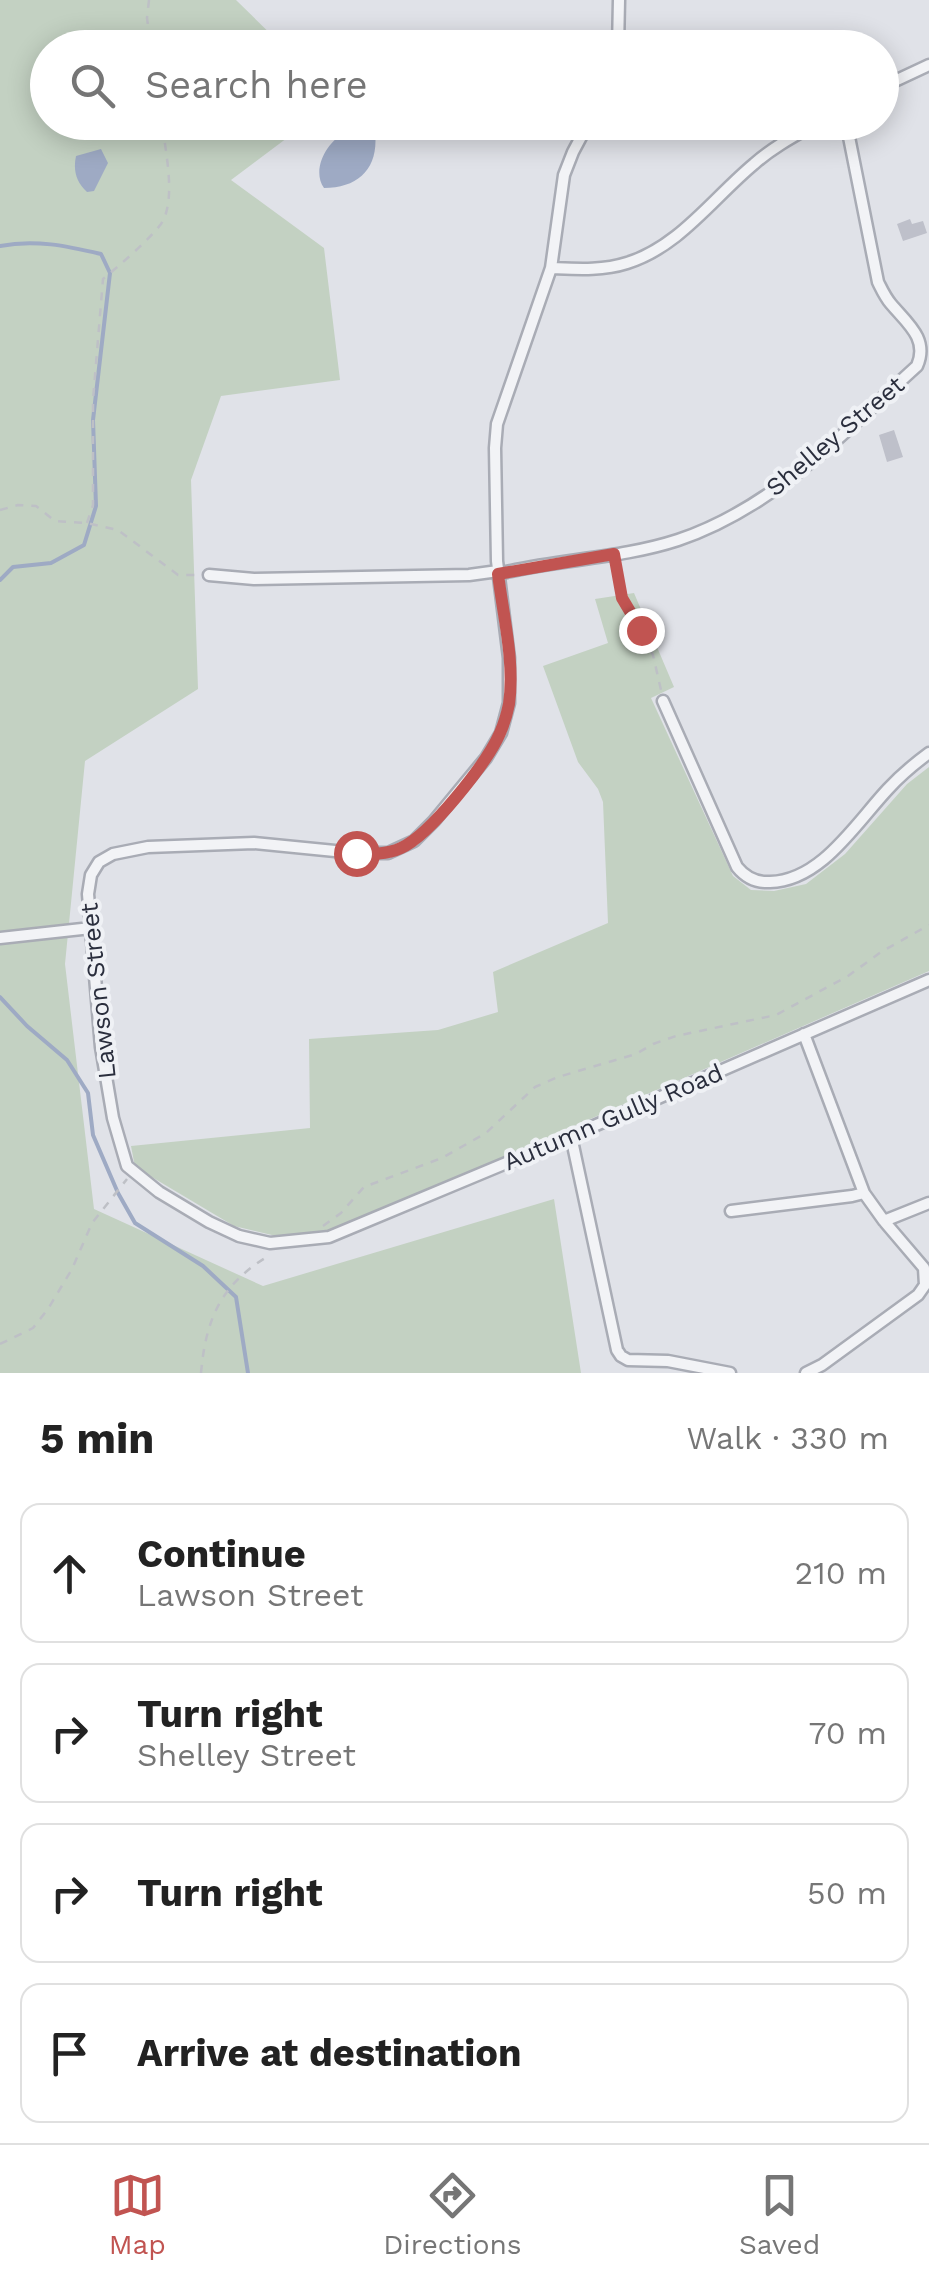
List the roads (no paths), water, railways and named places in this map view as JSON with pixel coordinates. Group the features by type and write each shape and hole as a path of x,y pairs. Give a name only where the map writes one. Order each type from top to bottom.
{"street":[{"path":"618,30 619,0"},
{"path":"899,79 929,65"},
{"name":"Lawson Street","path":"293,1241 270,1242 238,1236 184,1208 132,1173 124,1157 101,1048 88,894 91,875 100,862 123,850 236,843 388,853 414,841 434,822 486,758 506,718 510,688 498,572 497,424 550,268 564,175 579,140"},
{"path":"550,268 613,267 647,255 679,234 756,162 790,140"},
{"name":"Shelley Street","path":"208,575 254,580 498,572 678,540 742,512 796,475 923,358 925,349 919,334 886,300 878,282 850,140"},
{"path":"663,702 737,867 751,880 774,882 799,876 817,866 890,786 929,753"},
{"path":"0,938 91,928"},
{"name":"Autumn Gully Road","path":"293,1241 328,1237 929,980"},
{"path":"804,1034 864,1192 921,1263 926,1279 918,1296 806,1373"},
{"path":"571,1136 620,1356 638,1361 668,1360 730,1373"},
{"path":"731,1210 864,1192"},
{"path":"884,1221 929,1202"}],"water":[{"path":"375,140 374,156 357,180 324,188 320,164 333,142"},
{"path":"101,149 108,163 94,191 87,192 76,176 76,156"}],"waterway":[{"path":"0,246 38,243 101,254 110,273 93,420 96,506 84,545 51,563 13,567 0,580"},
{"path":"0,997 67,1060 88,1093 93,1135 135,1223 203,1266 236,1297 248,1373"}]}
